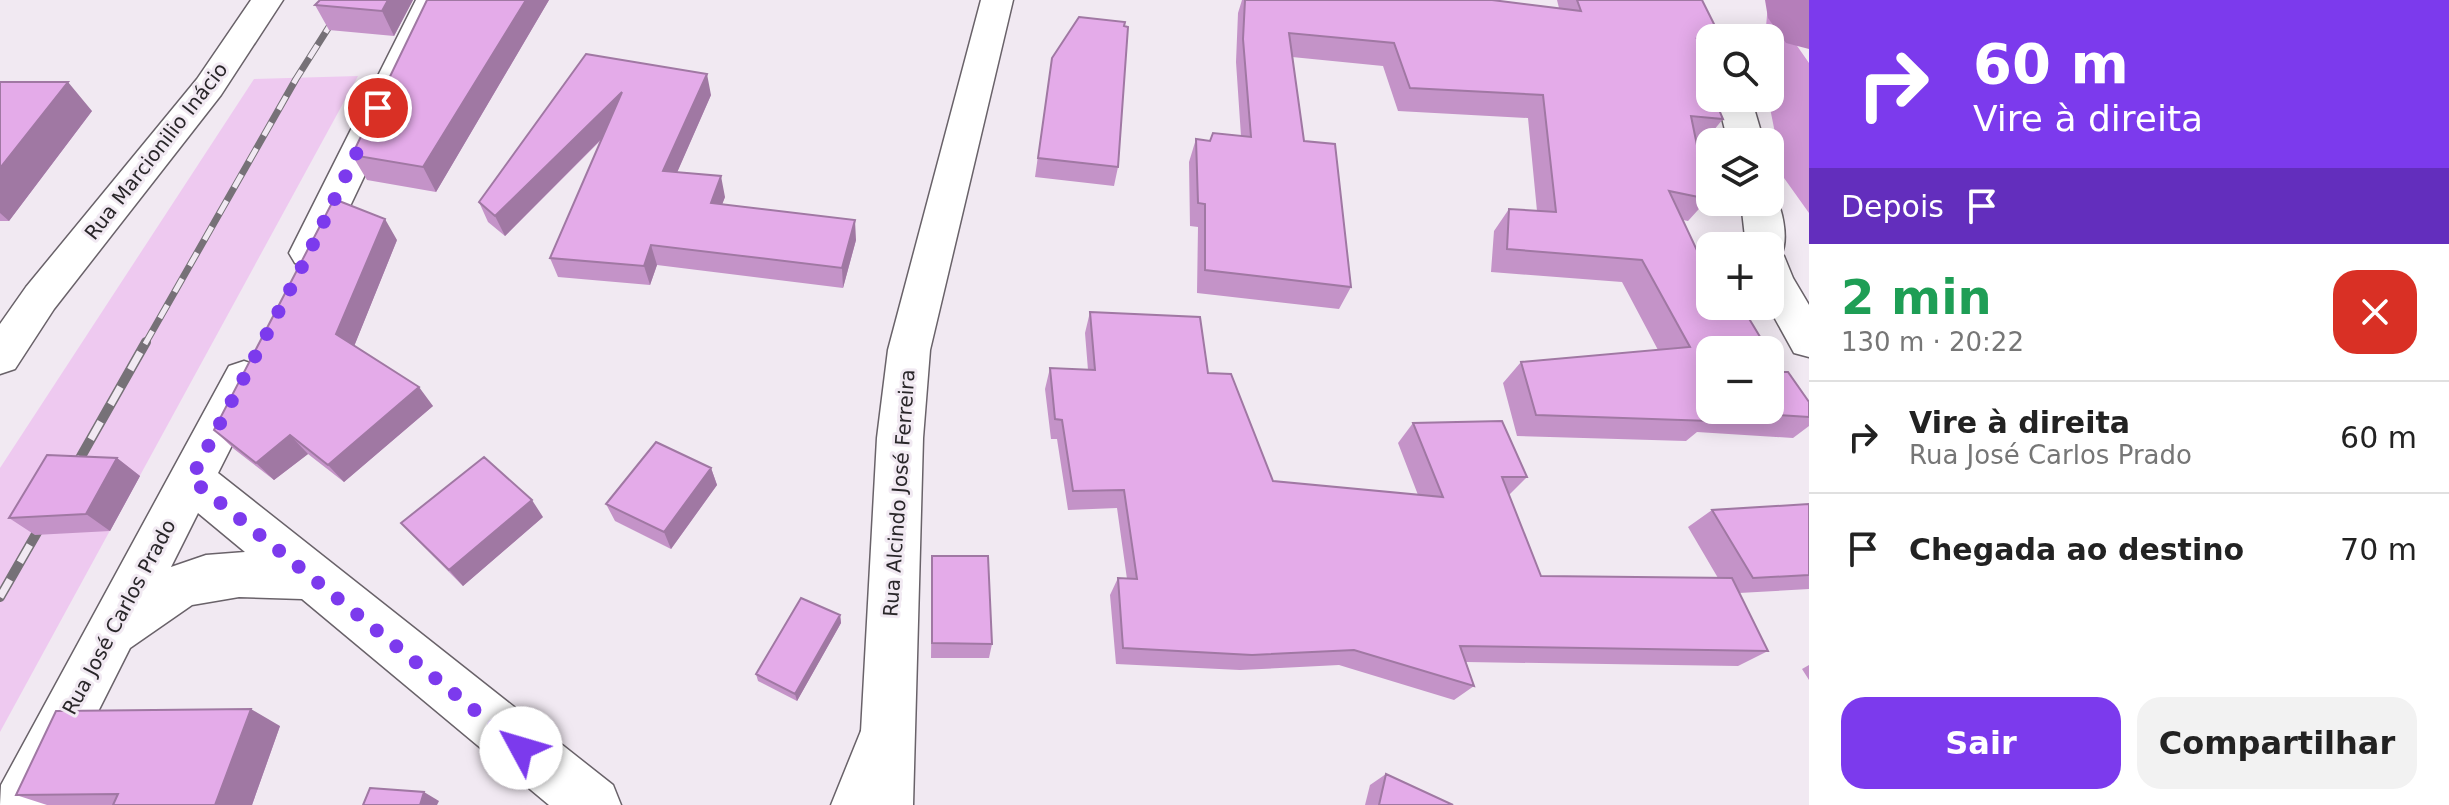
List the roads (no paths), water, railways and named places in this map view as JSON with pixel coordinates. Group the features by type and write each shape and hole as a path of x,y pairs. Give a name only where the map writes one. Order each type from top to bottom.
{"street":[{"name":"Rua Marcionilio Inácio","path":"0,357 40,298 209,87 267,0"},
{"path":"291,288 432,0"},
{"name":"Rua Alcindo José Ferreira","path":"885,805 900,438 909,350 997,0"},
{"path":"0,296 40,298"},
{"path":"1784,299 1809,341"},
{"name":"Rua José Carlos Prado","path":"21,805 262,343"},
{"path":"191,479 307,577 593,805"},
{"path":"111,633 171,590 207,576 243,573 307,577"},
{"path":"859,805 886,735"}],"waterway":[{"path":"1797,0 1801,18 1809,29"}],"railway":[{"path":"145,344 296,79 346,0"},
{"path":"71,474 146,342"},
{"path":"0,597 47,515"}]}
